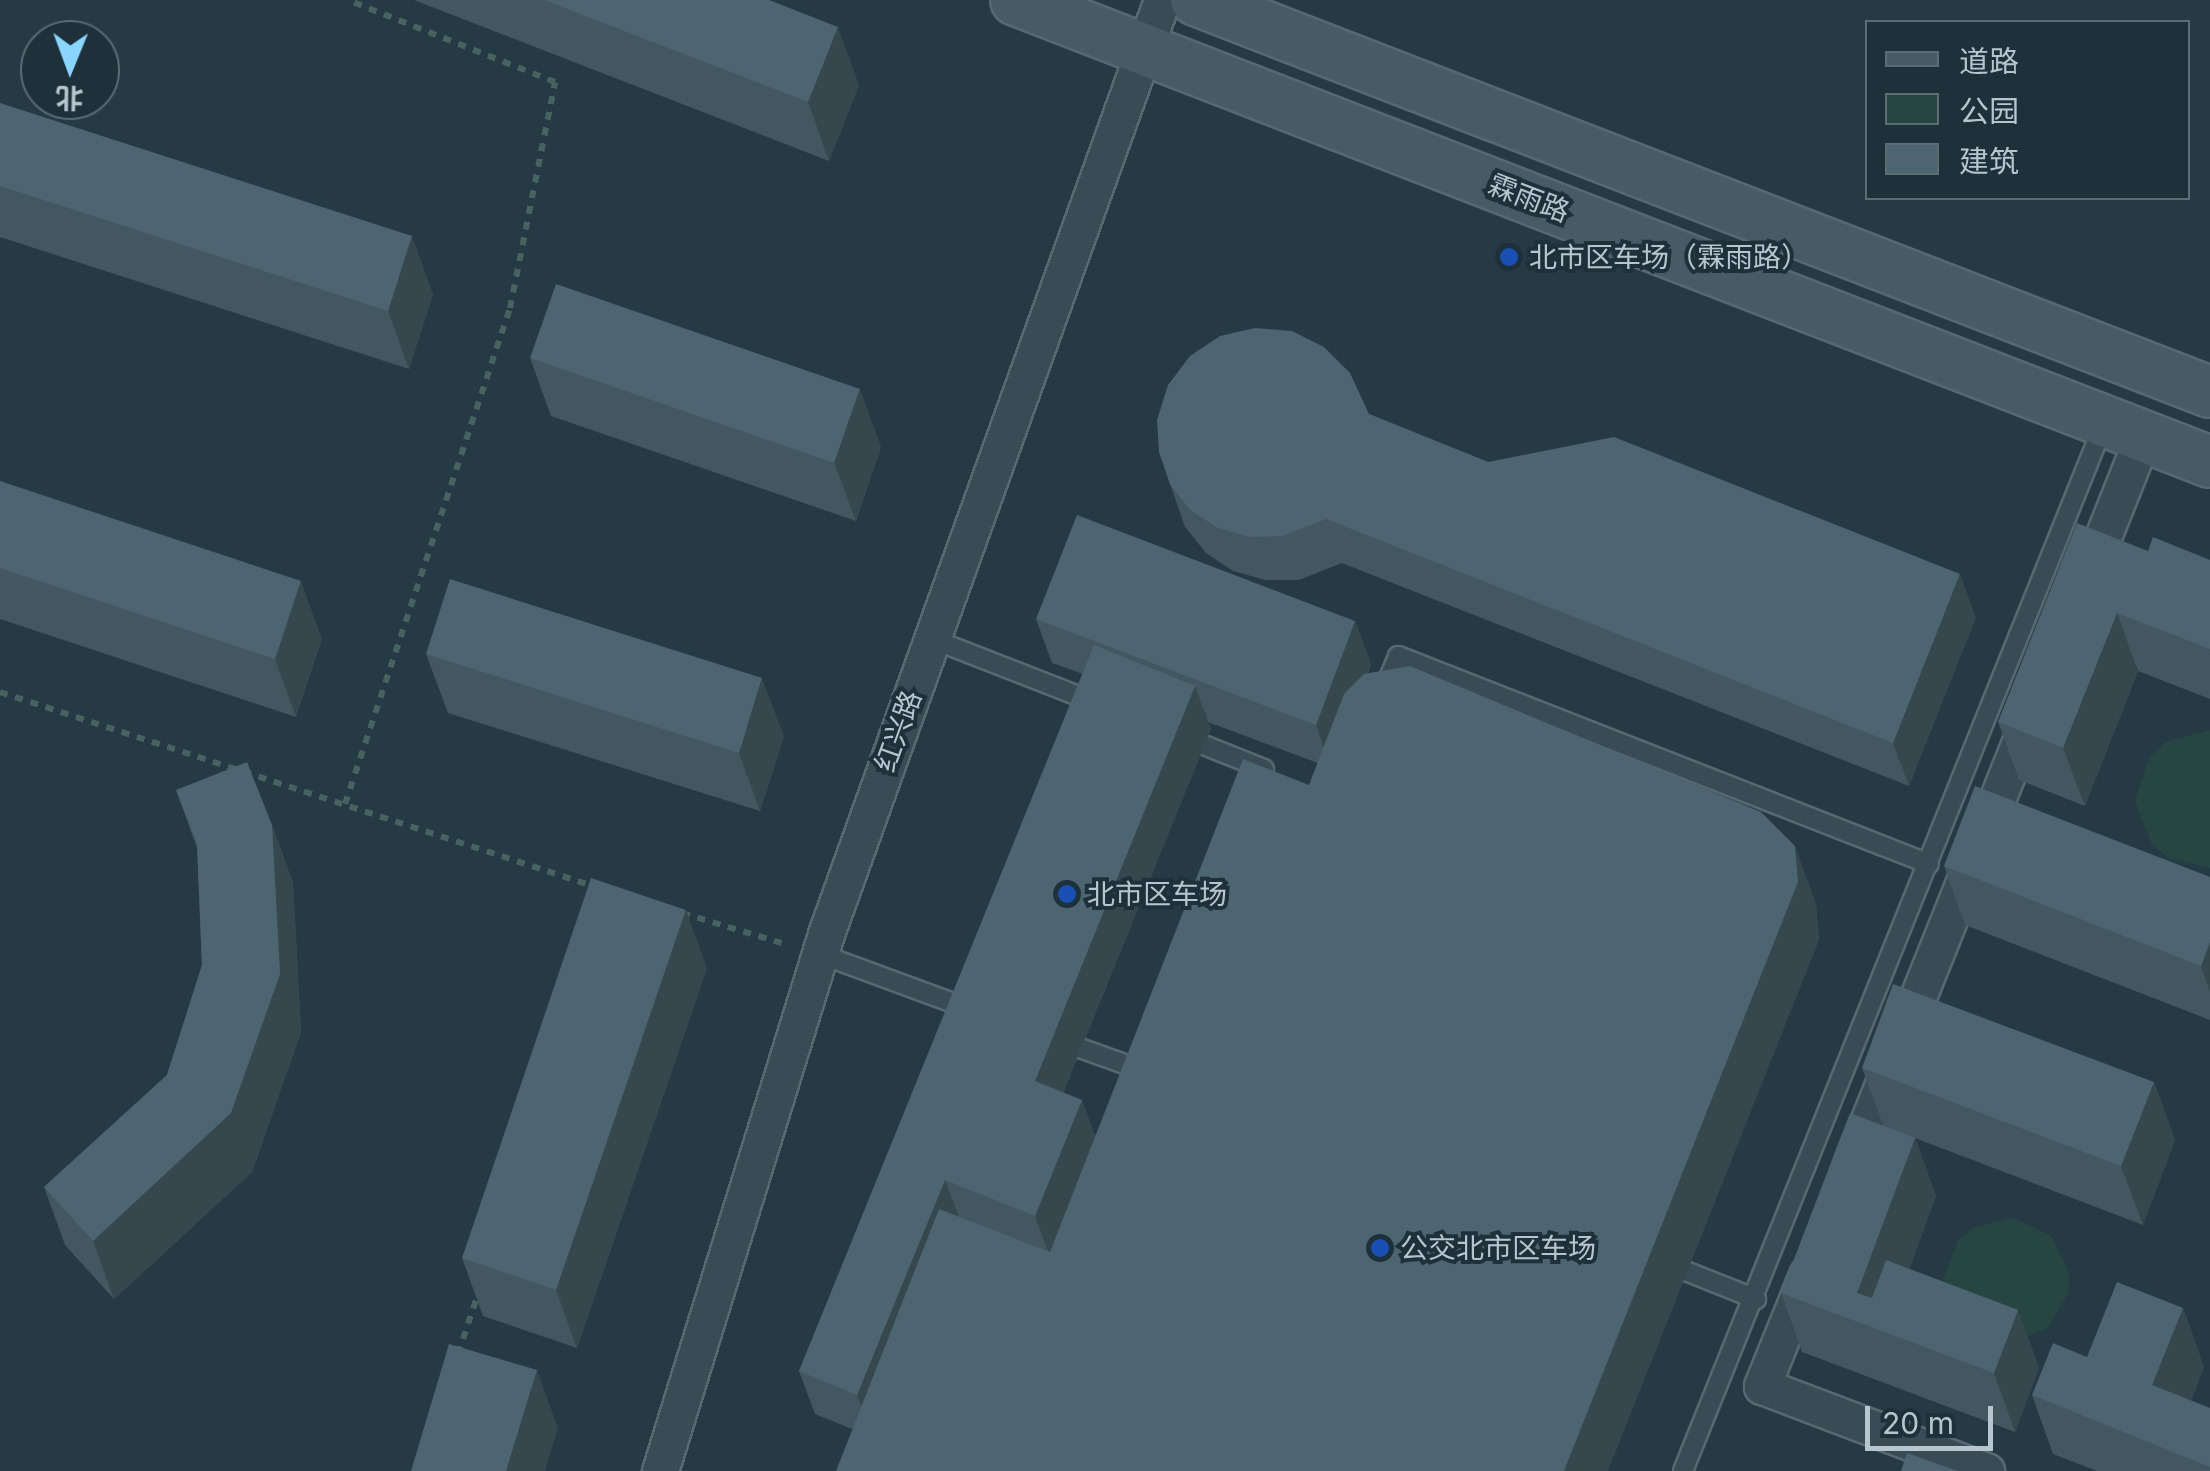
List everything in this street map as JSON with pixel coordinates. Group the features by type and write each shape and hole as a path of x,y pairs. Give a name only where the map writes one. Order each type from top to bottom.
{"main road":[{"name":"霖雨路","path":"1016,0 2210,462"},
{"path":"1196,0 2210,392"}],"street":[{"name":"红兴路","path":"660,1471 820,954 1162,0"},
{"path":"2077,601 2124,428"},
{"path":"1836,1203 2040,692"},
{"path":"1821,1240 1762,1386 1986,1471"}],"lane":[{"path":"1683,1471 1756,1299 1929,864 2124,428"},
{"path":"932,640 1120,712"},
{"path":"1376,710 1398,656 1929,864"},
{"path":"1170,732 1288,779"},
{"path":"820,954 996,1018"},
{"path":"1047,1037 1162,1078"},
{"path":"1652,1258 1756,1299"}],"path":[{"path":"345,804 510,308 555,82 348,0"},
{"path":"0,692 612,892"},
{"path":"669,909 820,954"},
{"path":"455,1364 480,1288"}],"green space":[{"path":"2210,730 2210,868 2168,858 2151,843 2135,801 2149,758 2166,742"},
{"path":"2014,1218 2051,1236 2069,1272 2068,1293 2048,1328 2010,1343 1946,1299 1944,1278 1958,1240 1974,1227"}],"building":[{"path":"544,0 769,0 838,27 808,102"},
{"path":"0,103 20,109 20,120 53,120 412,236 388,311 0,186"},
{"path":"556,284 860,389 834,463 530,358"},
{"path":"1255,328 1292,331 1324,347 1350,373 1369,414 1488,462 1614,437 1960,574 1893,743 1326,519 1283,536 1250,537 1218,528 1190,510 1170,484 1159,452 1157,420 1168,385 1190,356 1220,336"},
{"path":"0,481 301,581 275,659 0,568"},
{"path":"1077,515 1355,621 1316,725 1036,619"},
{"path":"2077,523 2148,551 2153,537 2210,560 2210,649 2117,613 2063,748 1998,722"},
{"path":"450,579 762,678 739,753 426,654"},
{"path":"1094,645 1195,686 1035,1081 1082,1100 1035,1216 945,1180 857,1395 799,1371"},
{"path":"1410,666 1761,812 1795,846 1798,882 1564,1471 836,1471 939,1209 1050,1252 1243,759 1309,785 1344,694 1364,674"},
{"path":"247,762 272,825 280,974 231,1113 93,1241 44,1187 167,1075 202,965 197,843 176,790"},
{"path":"1975,786 2210,877 2210,942 2201,966 1944,866"},
{"path":"591,878 686,910 556,1290 462,1258"},
{"path":"1893,984 2154,1082 2121,1166 1862,1068"},
{"path":"1850,1113 1915,1138 1857,1293 1872,1298 1886,1260 2018,1310 1994,1373 1781,1293"},
{"path":"2117,1282 2183,1308 2152,1385 2210,1408 2210,1467 2032,1395 2053,1343 2087,1357"},
{"path":"449,1344 537,1370 506,1471 411,1471"},
{"path":"1907,1453 1958,1471 1901,1471"}],"place":[{"name":"北市区车场（霖雨路）","path":"1509,257"},
{"name":"北市区车场","path":"1067,894"},
{"name":"公交北市区车场","path":"1380,1248"}]}
